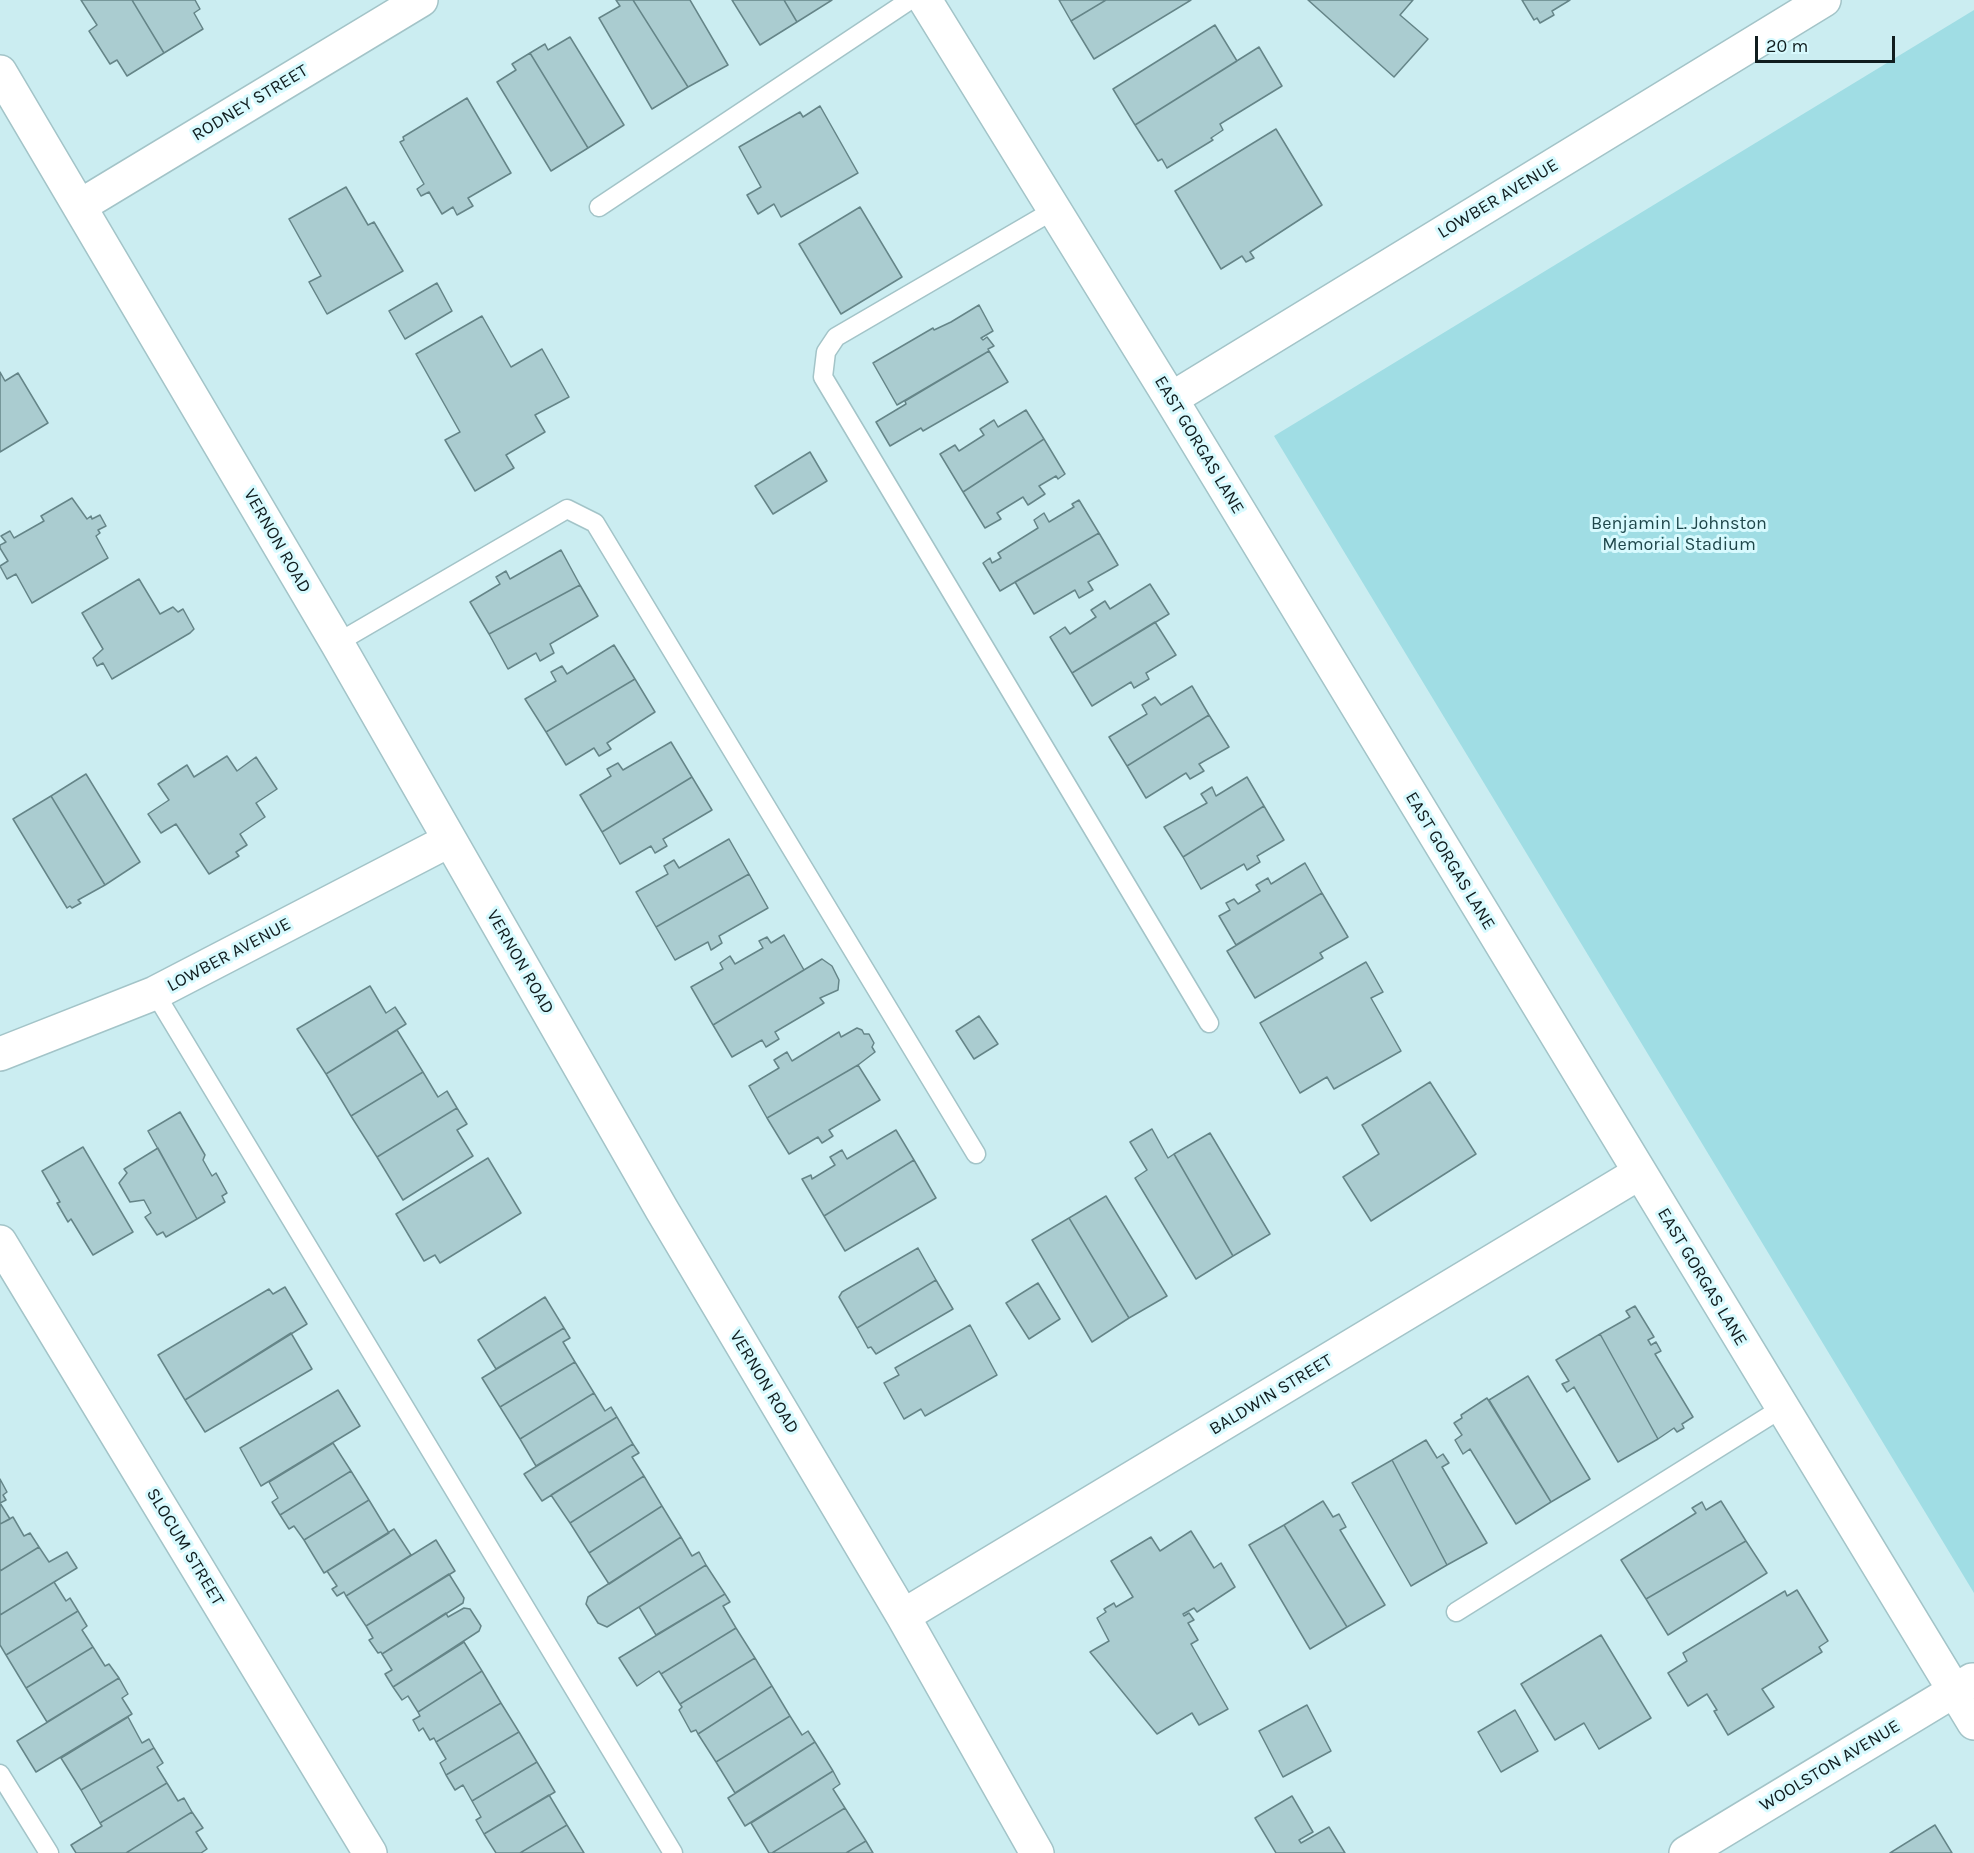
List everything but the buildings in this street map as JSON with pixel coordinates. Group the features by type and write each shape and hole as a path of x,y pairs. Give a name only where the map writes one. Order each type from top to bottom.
{"street":[{"name":"RODNEY STREET","path":"81,206 421,0"},
{"name":"EAST GORGAS LANE","path":"925,0 1171,399 1782,1408 1964,1685 1974,1723"},
{"name":"LOWBER AVENUE","path":"1171,399 1824,0"},
{"name":"VERNON ROAD","path":"0,72 337,643 662,1210 903,1616 1037,1853"},
{"name":"LOWBER AVENUE","path":"0,1054 155,993 450,840"},
{"name":"BALDWIN STREET","path":"903,1616 1639,1173"},
{"name":"SLOCUM STREET","path":"0,1242 370,1853"},
{"name":"WOOLSTON AVENUE","path":"1686,1853 1964,1685"}],"lane":[{"path":"599,207 910,0"},
{"path":"1054,210 836,337 826,352 823,377 1209,1023"},
{"path":"337,643 567,509 595,523 976,1154"},
{"path":"155,993 673,1853"},
{"path":"1456,1612 1782,1408"},
{"path":"0,1774 49,1853"}],"green space":[{"name":"Benjamin L. Johnston Memorial Stadium","path":"1974,10 1974,1593 1274,436"}]}
